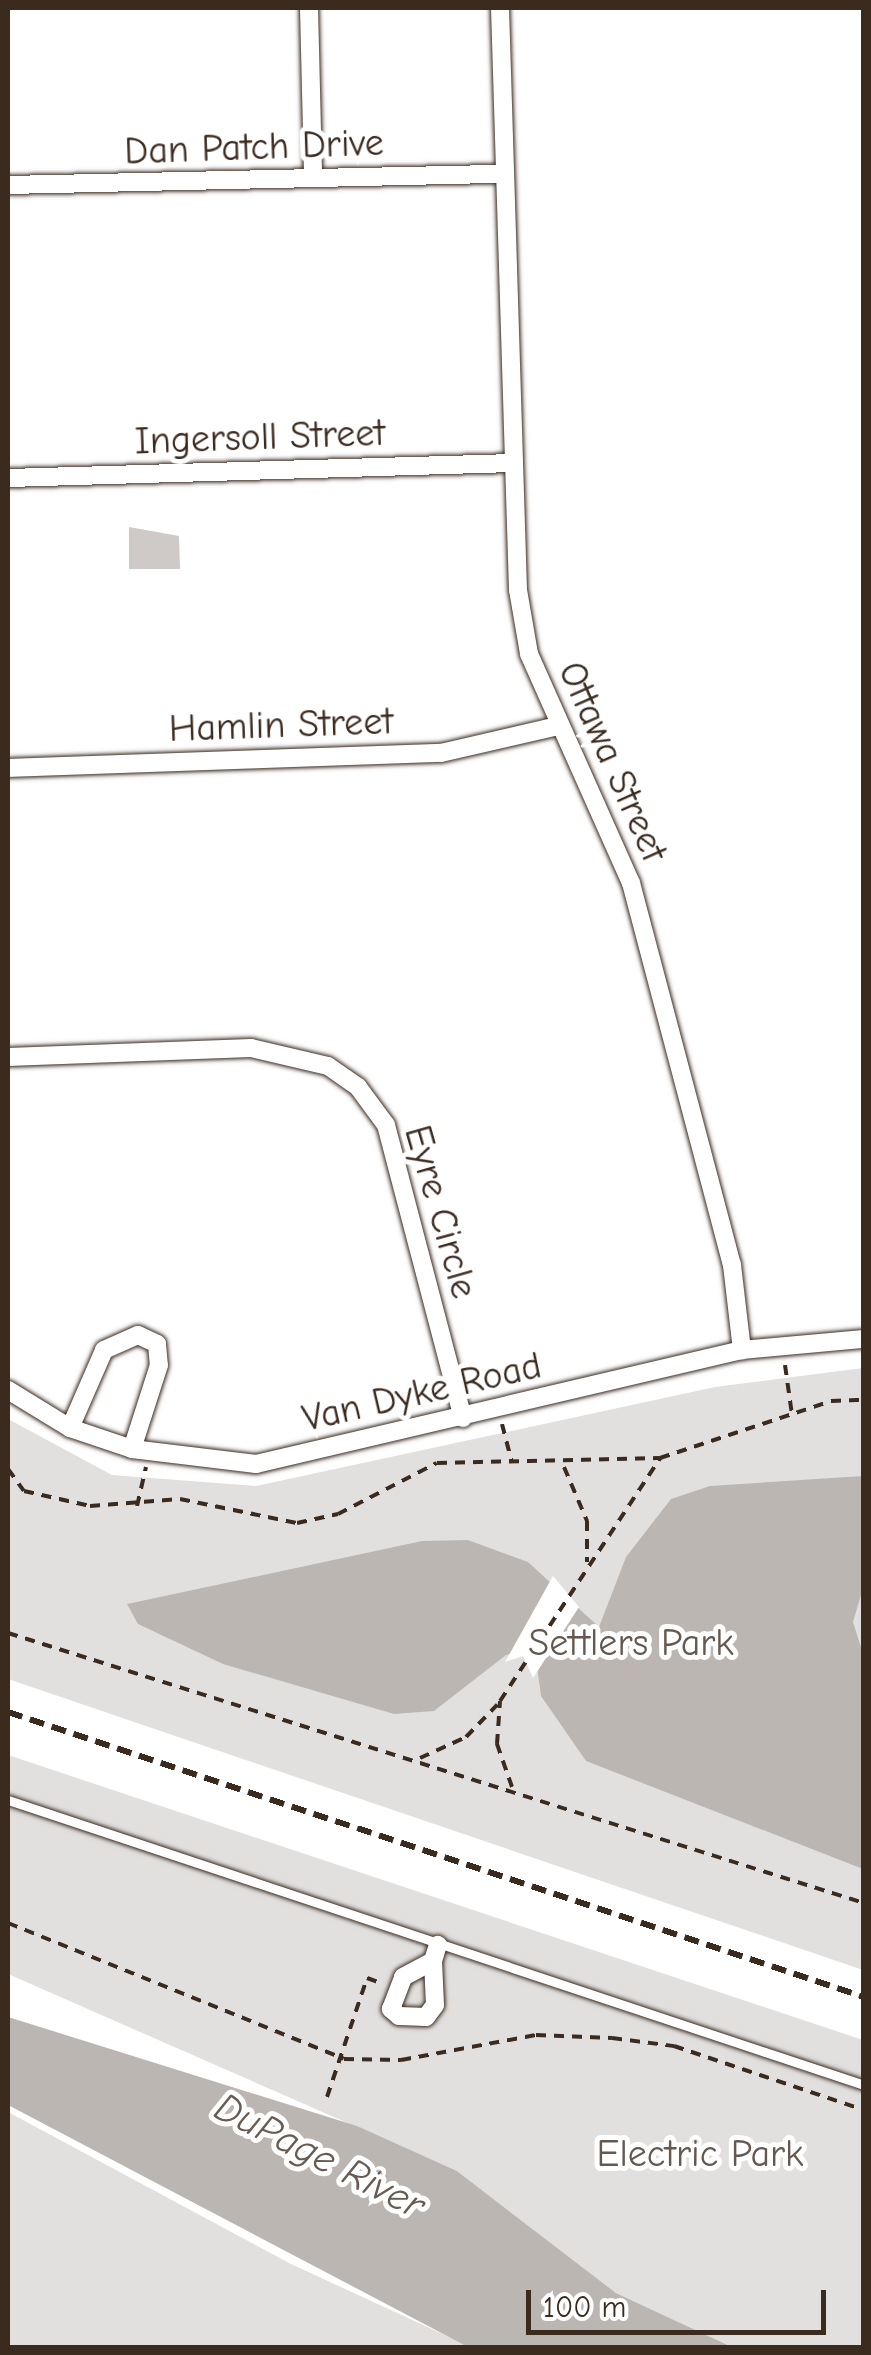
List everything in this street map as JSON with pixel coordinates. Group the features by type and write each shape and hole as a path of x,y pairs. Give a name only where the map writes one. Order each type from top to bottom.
{"street":[{"path":"309,8 313,176"},
{"name":"Ottawa Street","path":"500,8 518,590 554,727 632,883 732,1265 742,1350"},
{"name":"Dan Patch Drive","path":"8,185 503,174"},
{"name":"Ingersoll Street","path":"8,478 514,464"},
{"name":"Hamlin Street","path":"8,768 441,753 554,727"},
{"name":"Eyre Circle","path":"8,1057 251,1048 328,1066 358,1087 386,1126 463,1418"},
{"path":"70,1428 104,1350 138,1336 158,1344 160,1366 141,1451"},
{"name":"Van Dyke Road","path":"8,1390 70,1428 141,1451 256,1464 742,1350 864,1339"},
{"path":"435,1953 437,1999 426,2017 391,2010 398,1988 435,1953"}],"lane":[{"path":"8,1800 435,1953 864,2085"}],"path":[{"path":"784,1351 792,1414"},
{"path":"8,1469 24,1491 137,1506 180,1500 322,1521 421,1467 512,1463 564,1467 660,1458 792,1414 864,1400"},
{"path":"498,1409 512,1463"},
{"path":"137,1506 141,1451"},
{"path":"419,1758 466,1737 500,1702 660,1458"},
{"path":"564,1467 587,1521 586,1566"},
{"path":"8,1633 419,1758 864,1903"},
{"path":"500,1702 497,1744 512,1788"},
{"path":"8,1923 344,2059 401,2060 536,2036 628,2039 864,2110"},
{"path":"328,2096 344,2059 367,1978 398,1988"}],"green space":[{"name":"Settlers Park","path":"863,1368 863,1970 8,1679 8,1419 112,1475 256,1486 715,1387"},
{"name":"Electric Park","path":"8,1755 863,2040 863,2347 732,2347 616,2293 457,2171 8,1974"},
{"path":"8,2112 291,2264 471,2347 8,2347"}],"water":[{"path":"863,1476 863,1588 853,1622 864,1657 863,1869 586,1761 541,1696 536,1659 525,1651 506,1655 434,1711 394,1714 223,1664 138,1624 127,1604 422,1541 468,1540 528,1562 599,1627 626,1557 671,1499 710,1486"},
{"name":"DuPage River","path":"8,2017 357,2126 457,2171 616,2293 732,2347 468,2347 8,2105"}],"pier":[{"path":"553,1576 579,1607 533,1678 523,1656 505,1662"}],"building":[{"path":"129,527 179,536 180,569 129,569"}],"railway":[{"path":"8,1712 864,1997"}]}
